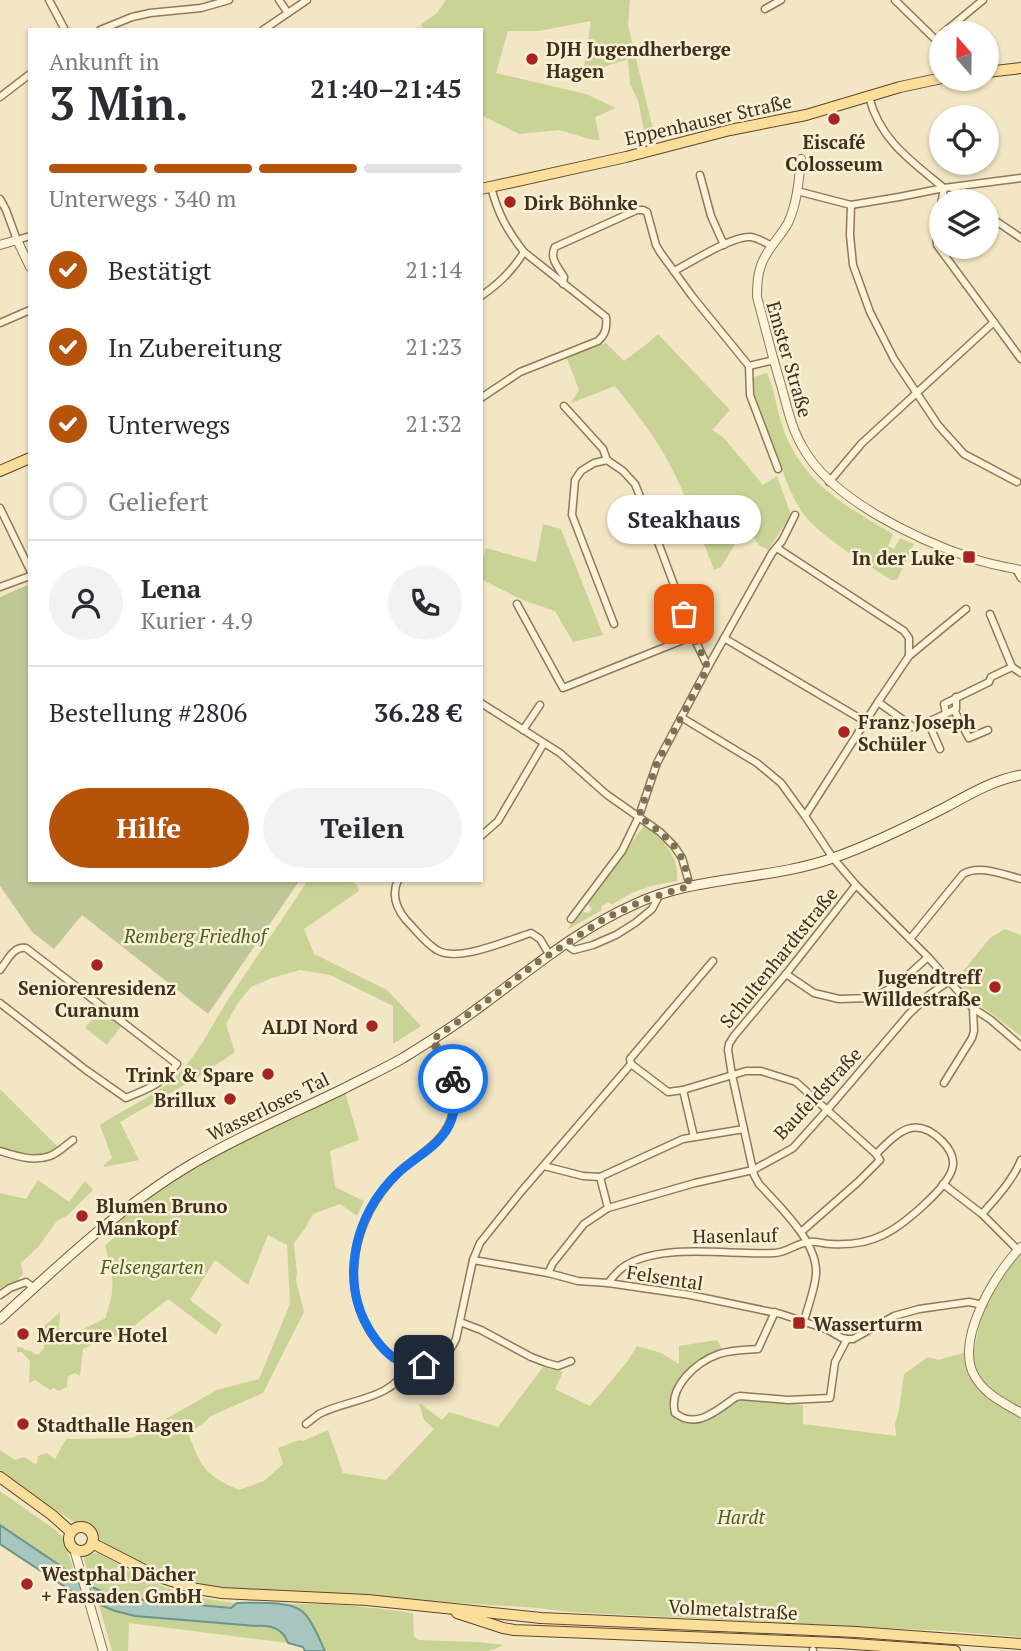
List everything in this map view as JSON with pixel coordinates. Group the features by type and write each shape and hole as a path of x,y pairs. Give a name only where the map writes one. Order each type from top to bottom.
{"main road":[{"path":"999,71 1021,68"},
{"name":"Eppenhauser Straße","path":"486,188 626,157 730,130 806,115 929,81"},
{"path":"0,471 28,459"},
{"name":"Wasserloses Tal","path":"0,1319 127,1208 163,1182 219,1150 393,1064 432,1040 550,954 604,919 633,904 690,886 778,872 833,858 892,833 988,785 1021,775"},
{"path":"0,1477 71,1532"},
{"path":"82,1527 88,1530 92,1543 88,1549 78,1554 69,1542 71,1532 82,1527"},
{"name":"Volmetalstraße","path":"92,1543 156,1576 209,1591 269,1597 367,1600 541,1618 856,1632 1021,1644"},
{"name":"Volmetalstraße","path":"443,1609 514,1630 839,1643 955,1651"}],"street":[{"path":"49,0 64,28"},
{"path":"105,28 132,17 201,8 229,0"},
{"path":"279,0 288,13"},
{"path":"266,28 307,0"},
{"path":"765,9 781,0"},
{"path":"895,0 929,26"},
{"path":"957,21 983,0"},
{"path":"0,97 28,76"},
{"path":"869,97 883,132 909,159 944,188"},
{"name":"Emster Straße","path":"801,159 797,191 787,224 761,263 757,297 788,414 797,436 812,462 829,482 879,516 913,534 977,560 1018,570 1021,579"},
{"path":"700,175 711,216 724,245"},
{"path":"797,191 850,205 944,188 1021,178"},
{"path":"483,397 520,372 598,341 603,337 607,325 606,317 524,251 506,228 486,188"},
{"path":"944,188 936,232 937,245 1021,359"},
{"path":"0,199 28,263"},
{"path":"850,205 853,265 870,312 894,359 938,425 964,454 1017,482"},
{"path":"563,284 564,277 553,259 552,252 555,247 637,209 647,212 656,245 692,296 749,366 750,395 778,469"},
{"path":"999,223 1021,239"},
{"path":"0,245 28,237"},
{"path":"674,271 743,238 754,237 772,246"},
{"path":"483,295 515,267 524,251"},
{"path":"0,323 28,311"},
{"path":"829,482 862,443 994,322"},
{"path":"749,366 774,359"},
{"path":"564,406 603,449 607,460 635,484 693,636 708,667"},
{"path":"607,460 594,463 581,471 575,480 572,515 614,624"},
{"path":"0,508 28,566"},
{"path":"571,919 622,851 639,816 657,763 724,638 796,515"},
{"path":"777,548 904,631 909,638 909,656"},
{"path":"0,587 28,577"},
{"path":"517,604 563,688 693,636"},
{"path":"805,816 909,656 966,608"},
{"path":"990,614 1012,667 1021,673"},
{"path":"724,638 866,722"},
{"path":"946,713 944,704 989,682 991,677 1012,667"},
{"path":"878,702 913,727 956,709 956,697"},
{"path":"483,704 560,753 606,794 660,832 682,858 690,886"},
{"path":"523,730 540,705"},
{"path":"954,710 969,738 988,730"},
{"path":"681,717 781,783 833,858 856,885 928,957 973,1008 1021,1046"},
{"path":"928,722 940,749"},
{"path":"483,834 498,821 544,743"},
{"path":"910,939 967,871 981,870 1021,879"},
{"path":"396,882 394,891 397,906 419,935 439,952 457,955 531,933 540,939 550,954"},
{"name":"Schultenhardtstraße","path":"804,1321 816,1271 814,1261 801,1232 759,1184 753,1170 728,1049 734,1036 856,885"},
{"path":"565,944 574,950 616,935 652,909 660,894"},
{"path":"582,904 590,909"},
{"path":"0,970 15,950 26,948 177,1063 157,1085 126,1098 89,1073 0,1003"},
{"path":"786,974 814,993 839,999 870,998 896,986 928,957"},
{"path":"432,1040 453,1080 452,1118 436,1142 399,1172 373,1203 359,1234 354,1259 356,1298 366,1326 389,1355 409,1366 431,1364 451,1350 456,1339 473,1260 480,1243 631,1064 630,1059 713,961"},
{"name":"Baufeldstraße","path":"548,1273 584,1224 608,1208 695,1183 753,1170 793,1148 909,1014 949,981"},
{"path":"944,1083 972,1038 973,1008"},
{"path":"631,1064 668,1092 746,1071 761,1071 796,1082 876,1154"},
{"path":"683,1090 694,1137"},
{"name":"Hasenlauf","path":"608,1283 620,1269 631,1262 674,1252 780,1253 807,1242 858,1243 882,1236 906,1221 943,1184 951,1173 951,1153 932,1131 922,1127 903,1130 876,1154 880,1160 858,1182 801,1232"},
{"path":"544,1166 583,1176 600,1177 682,1139 744,1129"},
{"path":"0,1151 22,1157 50,1156 73,1140"},
{"path":"982,1214 1017,1170 1021,1160"},
{"path":"600,1177 608,1208"},
{"path":"943,1184 982,1214 1019,1248 993,1283 982,1305 975,1324 970,1363 974,1375 990,1394 1021,1412"},
{"name":"Felsental","path":"473,1260 578,1281 690,1295 775,1312 847,1339"},
{"path":"0,1295 26,1282 34,1288"},
{"path":"775,1312 758,1349 717,1355 692,1370 682,1381 673,1402 675,1413 685,1420 706,1418 740,1396 788,1400 830,1398 835,1362 847,1339 853,1339 894,1316 919,1308 970,1302 982,1305"},
{"path":"460,1322 547,1363 558,1366 571,1362"},
{"path":"306,1424 318,1415 383,1392 404,1376 409,1366"},
{"path":"78,1554 103,1651"}],"green space":[{"path":"446,0 630,0 628,25 655,138 646,141 638,100 630,84 628,59 583,74 591,21 539,31 508,31 496,73 586,94 616,108 595,117 600,140 559,130 519,134 483,116 483,28 423,28 421,24 436,14"},
{"path":"658,334 730,410 712,430 723,437 763,485 777,476 791,515 768,550 759,545 751,534 739,538 721,567 714,570 669,463 651,433 615,386 571,403 579,390 566,356 606,343 624,361"},
{"path":"767,373 784,431 803,466 815,480 843,503 893,534 888,546 894,549 900,538 914,544 897,580 891,580 843,549 809,521 796,503 755,399 754,377"},
{"path":"543,524 561,529 603,635 573,642 555,611 520,599 483,580 486,548 536,562"},
{"name":"Remberg Friedhof","path":"28,585 28,882 299,882 208,1014 82,915 54,949 32,932 0,886 0,597"},
{"path":"644,826 669,849 676,864 677,881 642,889 611,905 609,902 601,906 602,910 567,930 579,911 589,913 592,909 588,900"},
{"path":"307,882 352,882 357,885 359,891 304,929 314,954 387,990 421,1026 393,1044 393,1006 330,975 300,970 251,987 226,1024 235,1052 198,1077 120,1122 139,1160 103,1166 112,1158 100,1125 172,1080 189,1062"},
{"path":"1005,929 1021,935 1021,1036 973,1001 955,981 990,938"},
{"path":"100,1009 122,1025 107,1045 85,1028"},
{"path":"0,1089 60,1149 36,1158 0,1151"},
{"name":"Hardt","path":"344,1089 359,1140 330,1151 335,1187 364,1201 357,1216 340,1204 313,1214 294,1243 296,1280 304,1312 263,1393 211,1416 188,1433 201,1462 211,1474 239,1490 264,1481 283,1464 278,1448 328,1430 343,1473 386,1480 434,1429 424,1420 419,1403 442,1420 449,1412 498,1427 543,1367 563,1372 555,1389 590,1406 637,1346 661,1353 679,1364 679,1346 717,1340 722,1349 692,1367 676,1387 669,1408 677,1421 701,1421 734,1402 745,1399 803,1405 803,1424 896,1436 895,1424 904,1374 928,1357 938,1360 974,1350 990,1298 1002,1277 1021,1254 1021,1637 569,1612 215,1586 162,1572 124,1555 0,1470 0,1450 15,1460 24,1457 35,1464 38,1456 47,1453 55,1459 67,1439 132,1438 217,1390 259,1379 290,1304 287,1245 268,1235 248,1285 215,1260 190,1300 222,1324 216,1335 168,1299 125,1333 83,1349 80,1376 75,1373 68,1376 67,1387 58,1391 54,1388 50,1390 35,1380 29,1383 30,1361 22,1352 17,1352 17,1347 39,1354 44,1348 44,1334 40,1330 60,1312 59,1328 69,1336 106,1318 112,1285 105,1246 121,1231 122,1226 106,1225 163,1182"},
{"path":"38,1180 69,1202 85,1181 93,1190 68,1215 57,1221 38,1247 21,1263 23,1274 0,1299 0,1193 26,1199"},
{"path":"0,1491 63,1537 75,1574 0,1525"},
{"path":"98,1553 143,1578 169,1588 237,1603 231,1608 114,1597 92,1587 84,1558 87,1554"},
{"path":"287,1604 350,1606 413,1613 414,1636 419,1640 504,1645 489,1651 325,1651 301,1610"},
{"path":"99,1605 135,1616 271,1627 283,1634 288,1643 129,1623 128,1651 112,1651"}],"water":[{"path":"0,1525 92,1587 114,1597 231,1608 237,1603 262,1603 297,1608 310,1620 325,1651 305,1651 303,1647 288,1643 283,1634 271,1627 135,1616 115,1611 79,1596 0,1544"}],"way so far":[{"path":"453,1079 432,1040 538,962 604,919 646,899 690,886 682,858 674,846 639,816 657,763 708,667 684,614"}],"place":[{"name":"DJH Jugendherberge Hagen","path":"532,59"},
{"name":"Eiscafé Colosseum","path":"834,119"},
{"name":"Dirk Böhnke","path":"510,202"},
{"name":"In der Luke","path":"969,557"},
{"name":"Steakhaus","path":"684,614"},
{"name":"Franz Joseph Schüler","path":"844,732"},
{"name":"Seniorenresidenz Curanum","path":"97,965"},
{"name":"Jugendtreff Willdestraße","path":"995,987"},
{"name":"ALDI Nord","path":"372,1026"},
{"name":"Trink & Spare","path":"268,1074"},
{"name":"Brillux","path":"230,1099"},
{"name":"Blumen Bruno Mankopf","path":"82,1216"},
{"name":"Wasserturm","path":"799,1323"},
{"name":"Mercure Hotel","path":"23,1334"},
{"name":"Stadthalle Hagen","path":"23,1424"},
{"name":"Westphal Dächer + Fassaden GmbH","path":"27,1584"}],"route":[{"path":"424,1365 409,1366 389,1355 366,1326 356,1298 354,1259 359,1234 373,1203 389,1182 436,1142 449,1125 454,1110 453,1079"}],"park label":[{"name":"Felsengarten","path":"152,1266"}]}
